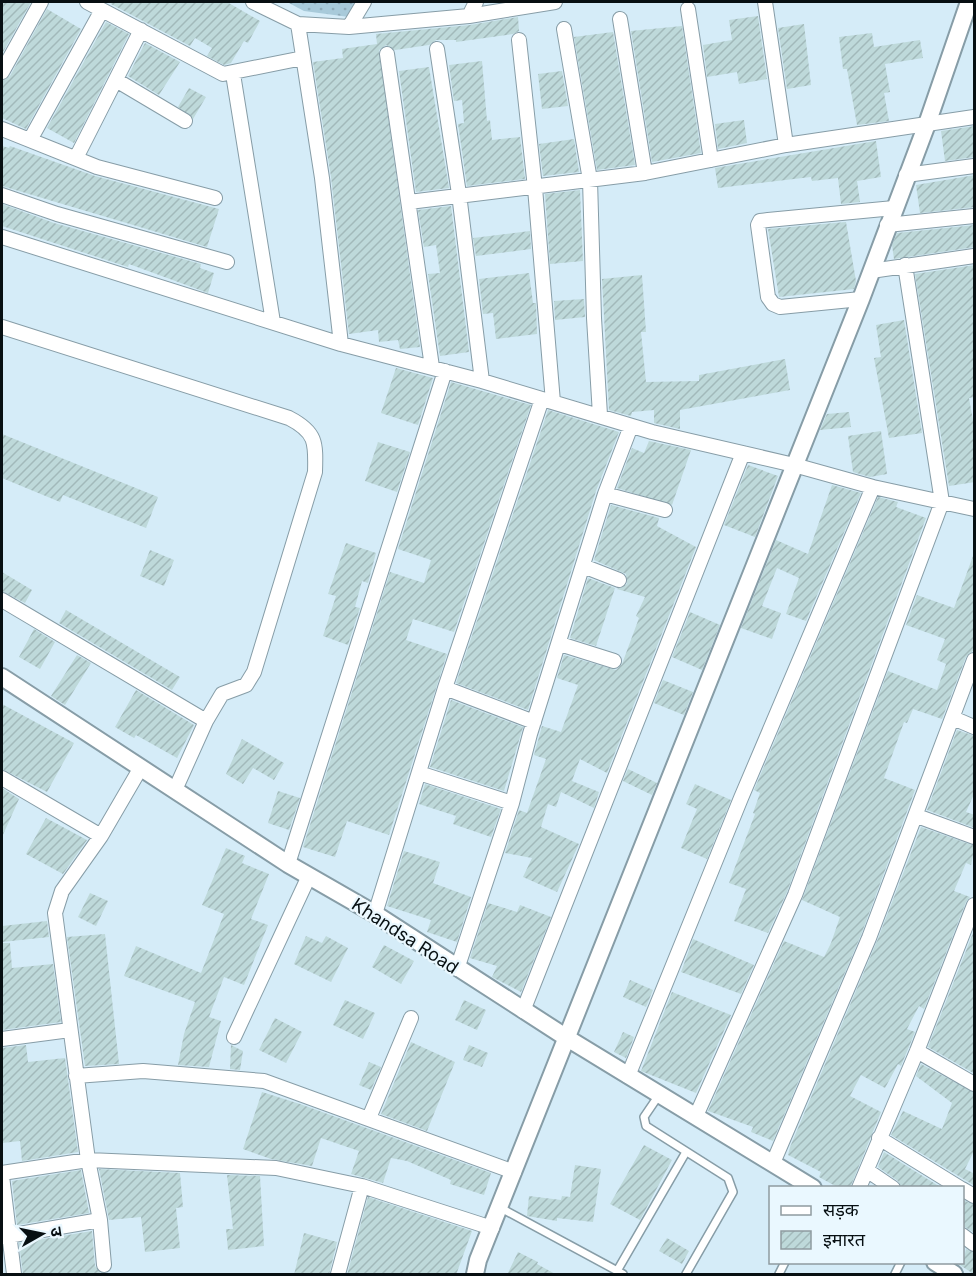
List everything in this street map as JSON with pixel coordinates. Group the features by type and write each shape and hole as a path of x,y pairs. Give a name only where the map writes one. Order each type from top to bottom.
{"street":[{"path":"2,71 41,2"},
{"path":"87,2 223,74 233,74 303,58"},
{"path":"349,27 364,2"},
{"path":"469,16 476,2"},
{"path":"259,3 298,24 349,27 469,16 555,2"},
{"path":"765,2 786,145"},
{"path":"475,1275 499,1207 861,299 906,175 968,21 969,2"},
{"path":"688,9 711,160"},
{"path":"30,140 102,10"},
{"path":"620,19 645,173"},
{"path":"298,24 321,178 341,344"},
{"path":"564,29 590,180 594,318 600,415"},
{"path":"76,158 141,30"},
{"path":"375,914 445,688 548,400 535,188 519,40"},
{"path":"437,49 459,194 482,381"},
{"path":"288,864 439,369 409,202 387,54"},
{"path":"233,74 273,322"},
{"path":"116,80 184,121"},
{"path":"409,202 459,194 535,188 645,173 786,145 975,117"},
{"path":"2,129 97,167 215,198"},
{"path":"906,175 975,166"},
{"path":"2,195 57,214 227,262"},
{"path":"861,299 780,306 773,304 768,297 758,225 760,221 768,220 894,208"},
{"path":"887,225 975,216"},
{"path":"2,237 341,344 482,381 631,426 794,465 873,487 975,509"},
{"path":"871,271 975,256"},
{"path":"696,1116 795,895 942,502 905,266"},
{"path":"2,327 289,418 306,427 314,440 315,472 254,672 246,685 222,694 206,721 175,790"},
{"path":"457,969 512,803 534,722 605,494 631,426"},
{"path":"523,1011 743,453"},
{"path":"628,1076 741,798 873,487"},
{"path":"605,494 665,510"},
{"path":"583,567 619,580"},
{"path":"2,600 206,721"},
{"path":"560,644 614,661"},
{"path":"773,1163 869,938 975,660"},
{"name":"Khandsa Road","path":"2,677 288,864 375,914 523,1011 810,1186"},
{"path":"445,688 534,722"},
{"path":"953,718 975,727"},
{"path":"104,1265 100,1220 88,1160 56,932 57,901 101,836 140,769"},
{"path":"419,773 512,803"},
{"path":"2,778 101,836"},
{"path":"917,816 975,837"},
{"path":"234,1037 309,876"},
{"path":"860,1186 975,905"},
{"path":"369,1118 411,1018"},
{"path":"2,1039 70,1029"},
{"path":"917,1051 975,1084"},
{"path":"76,1076 143,1071 264,1081 514,1172"},
{"path":"879,1137 958,1186"},
{"path":"14,1275 6,1236 2,1174 88,1160 276,1168 363,1186 492,1228"},
{"path":"868,1171 890,1186"},
{"path":"338,1275 363,1186"},
{"path":"6,1236 100,1220"},
{"path":"937,1264 954,1275"}],"lane":[{"path":"660,1095 644,1117 646,1126 728,1178 733,1192 686,1275"},
{"path":"499,1207 620,1273 686,1152"}],"shaded area":[{"path":"287,2 358,2 349,17 304,11"}],"building":[{"path":"2,2 31,2 2,54"},
{"path":"112,2 227,2 260,21 248,43 244,41 231,63 224,65 207,56 212,48 195,38 190,46 111,4"},
{"path":"47,9 81,29 26,129 2,118 2,81 10,76"},
{"path":"758,16 767,79 739,84 737,72 707,77 703,45 732,40 729,20"},
{"path":"518,17 519,31 513,34 456,42 456,40 436,40 429,45 395,50 386,45 379,50 420,347 400,349 398,340 379,342 378,330 349,334 331,177 313,62 343,58 342,49 377,44 376,34 470,25"},
{"path":"106,22 129,34 74,143 47,128"},
{"path":"804,24 811,85 787,89 778,28"},
{"path":"682,26 701,153 652,162 631,31"},
{"path":"613,32 635,165 597,170 574,37"},
{"path":"872,33 874,47 920,40 923,58 885,64 890,92 884,93 889,121 857,125 847,69 843,69 839,37"},
{"path":"145,43 180,62 159,95 128,76"},
{"path":"482,61 487,121 490,120 492,140 520,137 525,179 467,186 458,124 464,123 462,100 454,101 449,65"},
{"path":"429,67 449,188 416,192 399,71"},
{"path":"562,71 568,106 542,109 538,74"},
{"path":"189,88 206,97 193,119 178,107"},
{"path":"744,120 747,143 718,149 715,124"},
{"path":"975,126 975,157 945,161 941,131"},
{"path":"574,139 579,172 543,176 539,144"},
{"path":"876,141 881,177 857,181 860,202 841,204 838,178 812,181 811,177 718,188 715,168"},
{"path":"2,146 9,148 10,146 95,176 219,209 207,247 2,186"},
{"path":"975,175 975,207 920,213 916,185"},
{"path":"580,190 583,261 550,264 545,194"},
{"path":"2,204 54,223 201,264 200,268 214,273 208,293 129,264 128,267 2,226"},
{"path":"451,206 469,352 440,356 428,274 440,273 436,245 424,247 418,210"},
{"path":"846,222 856,281 854,289 779,297 768,229"},
{"path":"975,225 975,247 894,259 892,245 897,233"},
{"path":"530,231 531,249 476,256 473,238"},
{"path":"975,265 975,397 969,398 975,432 975,482 949,486 915,274"},
{"path":"529,273 533,303 536,303 537,334 496,339 493,313 483,314 479,279"},
{"path":"642,275 646,332 641,332 646,382 699,381 699,375 785,359 790,390 680,410 680,429 654,423 654,410 632,412 631,416 609,410 602,279"},
{"path":"584,299 585,317 555,320 554,301"},
{"path":"904,320 922,433 889,438 874,358 881,357 876,325"},
{"path":"396,368 433,378 418,425 381,413"},
{"path":"451,382 531,405 454,632 413,619 406,640 447,654 389,835 347,821 335,857 303,847 390,572 424,583 431,560 398,549"},
{"path":"548,410 619,432 596,491 528,710 456,683"},
{"path":"849,412 851,427 820,430 827,414"},
{"path":"881,431 887,474 870,477 853,472 848,436"},
{"path":"2,434 158,497 146,528 63,495 60,502 2,478"},
{"path":"649,441 691,450 672,505 617,488 632,448 644,453"},
{"path":"378,442 410,452 397,492 365,481"},
{"path":"748,465 778,476 755,537 724,525"},
{"path":"832,485 861,493 806,621 786,614 799,578 777,568 762,606 781,613 772,639 741,628 776,540 808,554"},
{"path":"878,497 898,502 896,507 926,518 787,892 768,933 734,921 746,889 729,883 755,814 753,813 760,793 754,790"},
{"path":"611,505 659,518 657,526 696,547 607,773 580,759 572,781 599,792 594,808 561,792 556,807 548,804 541,827 579,844 557,892 523,877 532,858 505,853 519,810 527,813 546,759 534,755 542,726 561,732 578,685 557,678 564,655 616,670 622,664 639,618 636,616 645,597 617,589 627,584 626,574 594,560"},
{"path":"346,543 376,553 368,583 362,581 355,607 360,608 348,645 323,636 336,596 328,594"},
{"path":"150,550 174,560 164,586 140,576"},
{"path":"973,556 975,649 966,657 942,719 913,709 907,723 904,722 884,778 915,790 861,935 773,1141 751,1132 753,1127 708,1111 784,941 824,957 831,943 840,917 802,900 888,671 937,690 946,664 937,660 945,639 906,625 917,595 954,608"},
{"path":"2,572 32,590 25,603 2,591"},
{"path":"588,578 615,588 596,646 570,638"},
{"path":"66,610 180,677 172,690 59,623"},
{"path":"690,612 720,625 702,670 672,657"},
{"path":"34,629 55,642 40,669 19,657"},
{"path":"77,655 91,663 65,705 51,696"},
{"path":"663,680 693,692 684,715 654,703"},
{"path":"136,690 194,725 177,758 136,735 134,738 115,727"},
{"path":"451,700 523,727 504,791 430,767"},
{"path":"2,704 74,743 47,792 2,769"},
{"path":"957,730 975,736 975,792 966,812 975,815 975,828 927,810"},
{"path":"242,739 284,763 274,780 253,768 243,784 226,774"},
{"path":"628,769 657,783 652,795 623,781"},
{"path":"425,784 501,809 491,837 453,824 456,816 419,804"},
{"path":"695,784 731,800 707,859 681,848 697,809 686,804"},
{"path":"2,788 19,799 2,837"},
{"path":"278,791 300,798 289,830 268,823"},
{"path":"46,818 87,840 63,874 26,854"},
{"path":"921,827 975,846 971,865 966,863 954,891 970,897 966,902 924,1009 919,1006 907,1029 915,1032 901,1066 898,1064 885,1088 861,1075 850,1096 881,1112 851,1186 835,1186 819,1177 821,1172 788,1155 877,941"},
{"path":"226,848 245,856 242,863 269,874 251,919 268,925 244,985 224,977 209,1017 221,1021 209,1067 178,1065 184,1034 195,1002 124,976 136,946 201,973 224,914 202,905"},
{"path":"404,851 440,862 433,883 471,897 457,942 427,932 431,920 387,906"},
{"path":"90,893 108,901 96,926 78,917"},
{"path":"488,903 517,912 520,905 551,917 521,992 492,977 497,966 470,958"},
{"path":"47,921 49,937 2,942 2,926"},
{"path":"975,928 975,1074 928,1047"},
{"path":"105,934 119,1064 85,1066 67,937"},
{"path":"306,936 322,943 326,936 348,948 331,982 294,964"},
{"path":"693,939 754,965 741,994 681,972"},
{"path":"2,943 10,943 12,968 53,964 61,1022 2,1030"},
{"path":"384,945 414,961 401,984 372,967"},
{"path":"630,980 653,990 646,1007 623,997"},
{"path":"672,992 731,1015 696,1093 641,1071"},
{"path":"345,1000 375,1013 363,1039 333,1025"},
{"path":"464,1000 486,1010 477,1030 455,1020"},
{"path":"275,1018 302,1032 286,1063 259,1050"},
{"path":"623,1032 634,1037 626,1058 614,1052"},
{"path":"411,1042 455,1062 427,1131 381,1114"},
{"path":"26,1045 28,1062 65,1058 78,1152 22,1161 20,1141 2,1143 2,1048"},
{"path":"231,1045 243,1051 240,1070 230,1069"},
{"path":"469,1045 488,1053 482,1067 463,1060"},
{"path":"369,1062 381,1067 371,1090 359,1085"},
{"path":"921,1064 975,1093 975,1149 965,1169 975,1174 975,1186 891,1135 903,1111 942,1129 952,1103 916,1076"},
{"path":"262,1092 491,1173 484,1195 450,1184 451,1180 407,1161 391,1158 383,1183 351,1174 359,1151 321,1138 312,1166 271,1159 243,1149"},
{"path":"644,1145 672,1160 640,1220 610,1204"},
{"path":"884,1152 939,1186 901,1186 898,1181 878,1167"},
{"path":"575,1165 601,1169 593,1222 557,1218 557,1221 527,1216 529,1196 561,1200 562,1196 570,1197"},
{"path":"99,1169 180,1173 183,1207 176,1208 180,1248 145,1252 141,1217 109,1220"},
{"path":"81,1170 89,1213 17,1225 12,1181"},
{"path":"227,1175 260,1176 264,1246 228,1250 226,1229 233,1229"},
{"path":"368,1197 472,1231 456,1275 347,1275"},
{"path":"964,1200 975,1205 975,1233 964,1227"},
{"path":"92,1231 95,1266 102,1275 23,1275 19,1243"},
{"path":"304,1233 337,1242 329,1275 294,1275"},
{"path":"667,1238 689,1251 682,1264 659,1251"},
{"path":"966,1249 975,1253 975,1275 958,1264 964,1264"},
{"path":"518,1252 538,1262 537,1264 557,1275 507,1275"}]}
